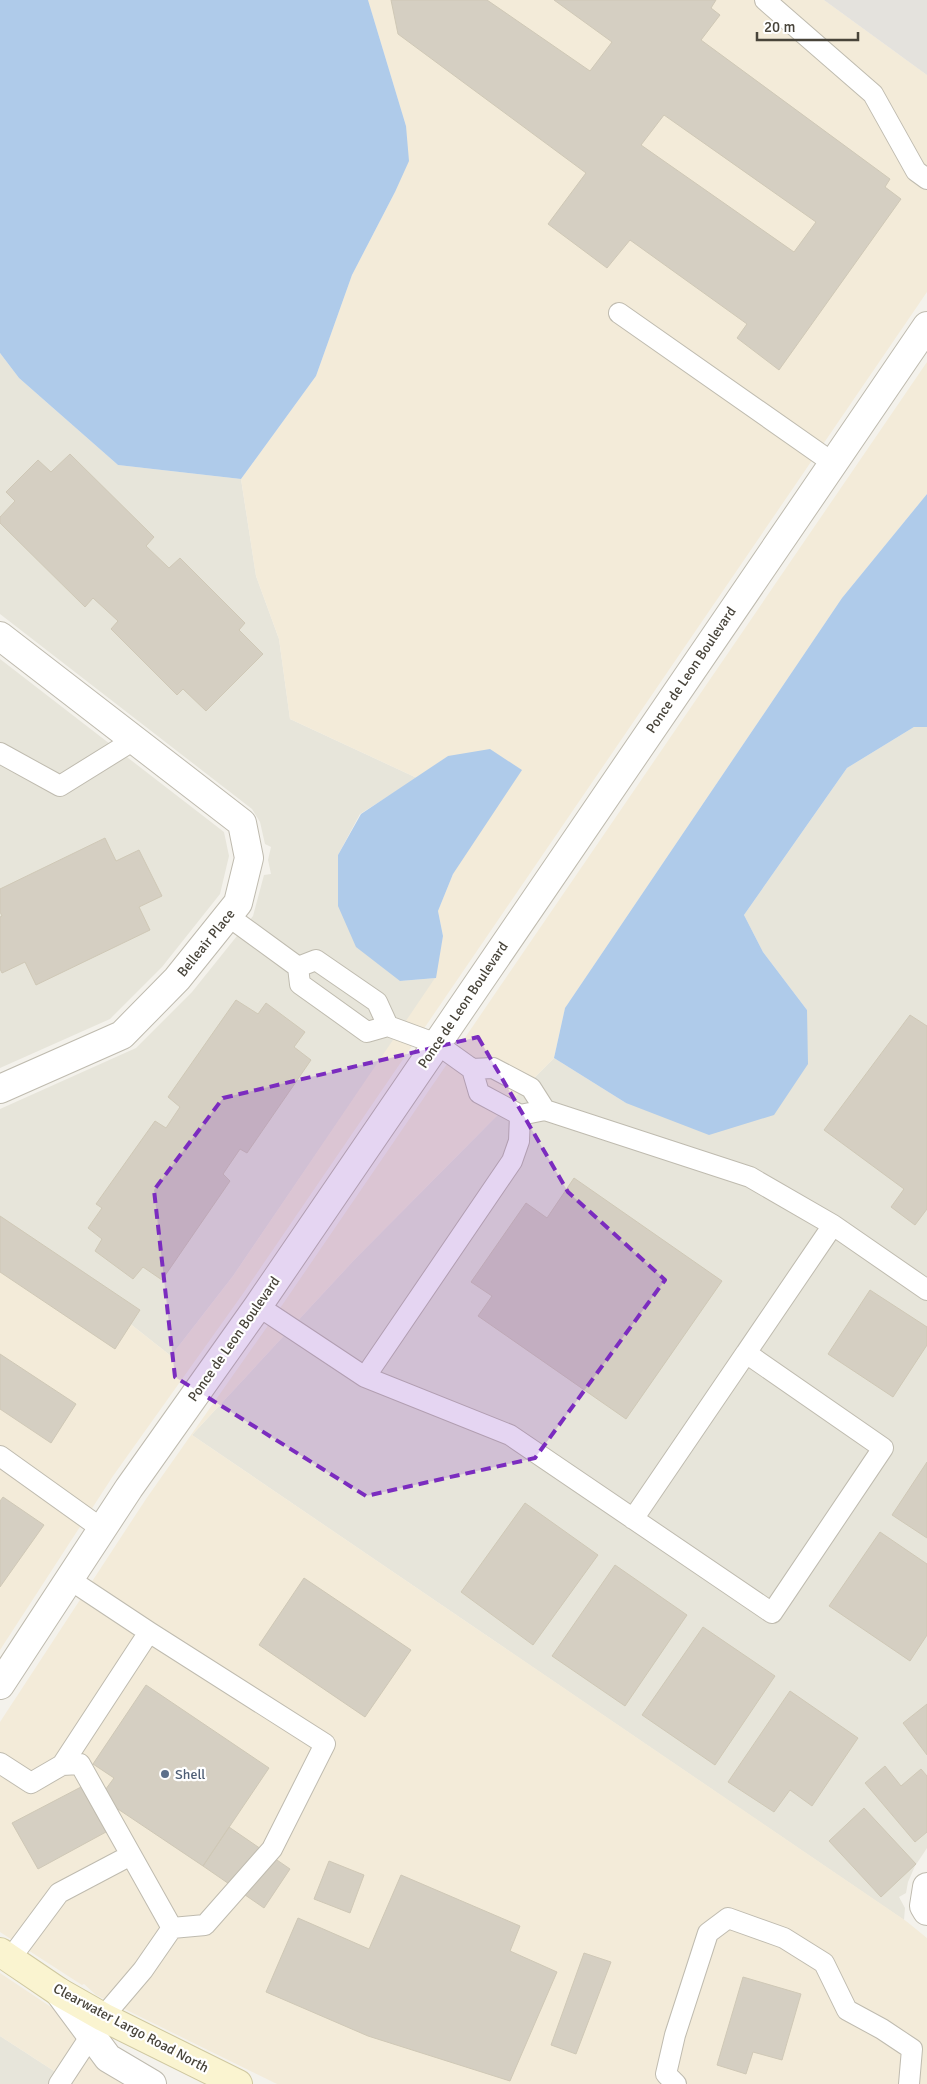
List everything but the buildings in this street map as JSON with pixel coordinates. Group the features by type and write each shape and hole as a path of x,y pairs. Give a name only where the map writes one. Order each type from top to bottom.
{"main road":[{"name":"Clearwater Largo Road North","path":"5,1956 59,1992 97,2026 238,2084"}],"street":[{"name":"Ponce de Leon Boulevard","path":"3,1672 69,1580 102,1529 258,1306 927,326"},
{"name":"Belleair Place","path":"0,636 242,823 249,858 238,903 177,980 122,1034 0,1089"},
{"path":"97,2026 108,2058 152,2084"}],"lane":[{"path":"764,0 873,94 916,171 927,179"},
{"path":"619,313 833,463"},
{"path":"0,753 60,786 134,740"},
{"path":"228,916 298,967 300,984 367,1032 388,1026 437,1044 472,1069 479,1093 520,1115 545,1110 750,1177 834,1225 927,1290"},
{"path":"298,967 316,960 377,1002 388,1026"},
{"path":"472,1069 493,1068 531,1088 545,1110"},
{"path":"365,1377 512,1161 519,1141 520,1115"},
{"path":"633,1519 834,1225"},
{"path":"258,1306 365,1377 510,1435 772,1613 883,1448 746,1353"},
{"path":"0,1456 102,1529"},
{"path":"69,1580 325,1744 272,1849 205,1925 172,1928"},
{"path":"0,1764 30,1784 62,1765 149,1632"},
{"path":"62,1765 80,1764 172,1928"},
{"path":"5,1956 59,1893 131,1855"},
{"path":"676,2084 666,2074 675,2035 708,1933 728,1918 784,1938 824,1963 847,2010 882,2029 912,2049 909,2084"},
{"path":"59,2084 97,2026 144,1970 172,1928"}],"highlighted area":[{"path":"478,1037 568,1192 665,1280 535,1458 366,1496 175,1377 154,1190 223,1098"}],"shaded area":[{"path":"368,0 824,0 927,75 927,292 242,1295 113,1476 0,1650 0,1221 171,1356 233,1276 435,978 443,936 438,911 453,874 448,756 417,778 290,719 279,639 256,576 241,479 316,376 352,275 395,192 406,126"},
{"path":"824,0 927,0 927,75"},
{"path":"0,353 19,378 118,465 241,479 256,576 279,639 290,719 417,778 360,814 338,855 400,981 436,978 233,1276 171,1356 0,1221 0,1109 136,1048 192,992 253,916 264,875 271,874 268,860 271,847 265,844 260,822 252,809 0,614"},
{"path":"927,362 927,494 842,598 565,1008 554,1058 355,1259 192,1435 906,1921 927,1938 927,2084 277,2084 96,1995 84,1984 82,1985 0,1932 0,1722 146,1499 274,1317"},
{"path":"0,659 224,832 229,856 220,894 162,967 110,1019 0,1068"},
{"path":"914,727 927,727 927,1848 915,1866 908,1882 906,1893 899,1897 905,1908 904,1920 192,1435 355,1259 554,1058 626,1103 807,1010 763,952 744,915 847,768"},
{"path":"0,1973 75,2023 145,2084 74,2084 0,2036"},
{"path":"0,2036 74,2084 0,2084"}],"water":[{"path":"0,0 368,0 406,126 409,161 352,275 316,376 241,479 118,465 19,378 0,353"},
{"path":"927,494 927,727 914,727 847,768 744,915 763,952 807,1010 808,1064 774,1115 709,1135 626,1103 554,1058 565,1008 842,598"},
{"path":"490,749 522,770 453,874 438,911 443,936 436,978 400,981 356,947 338,906 338,855 361,814 448,756"}],"place":[{"name":"Shell","path":"165,1774"}]}
